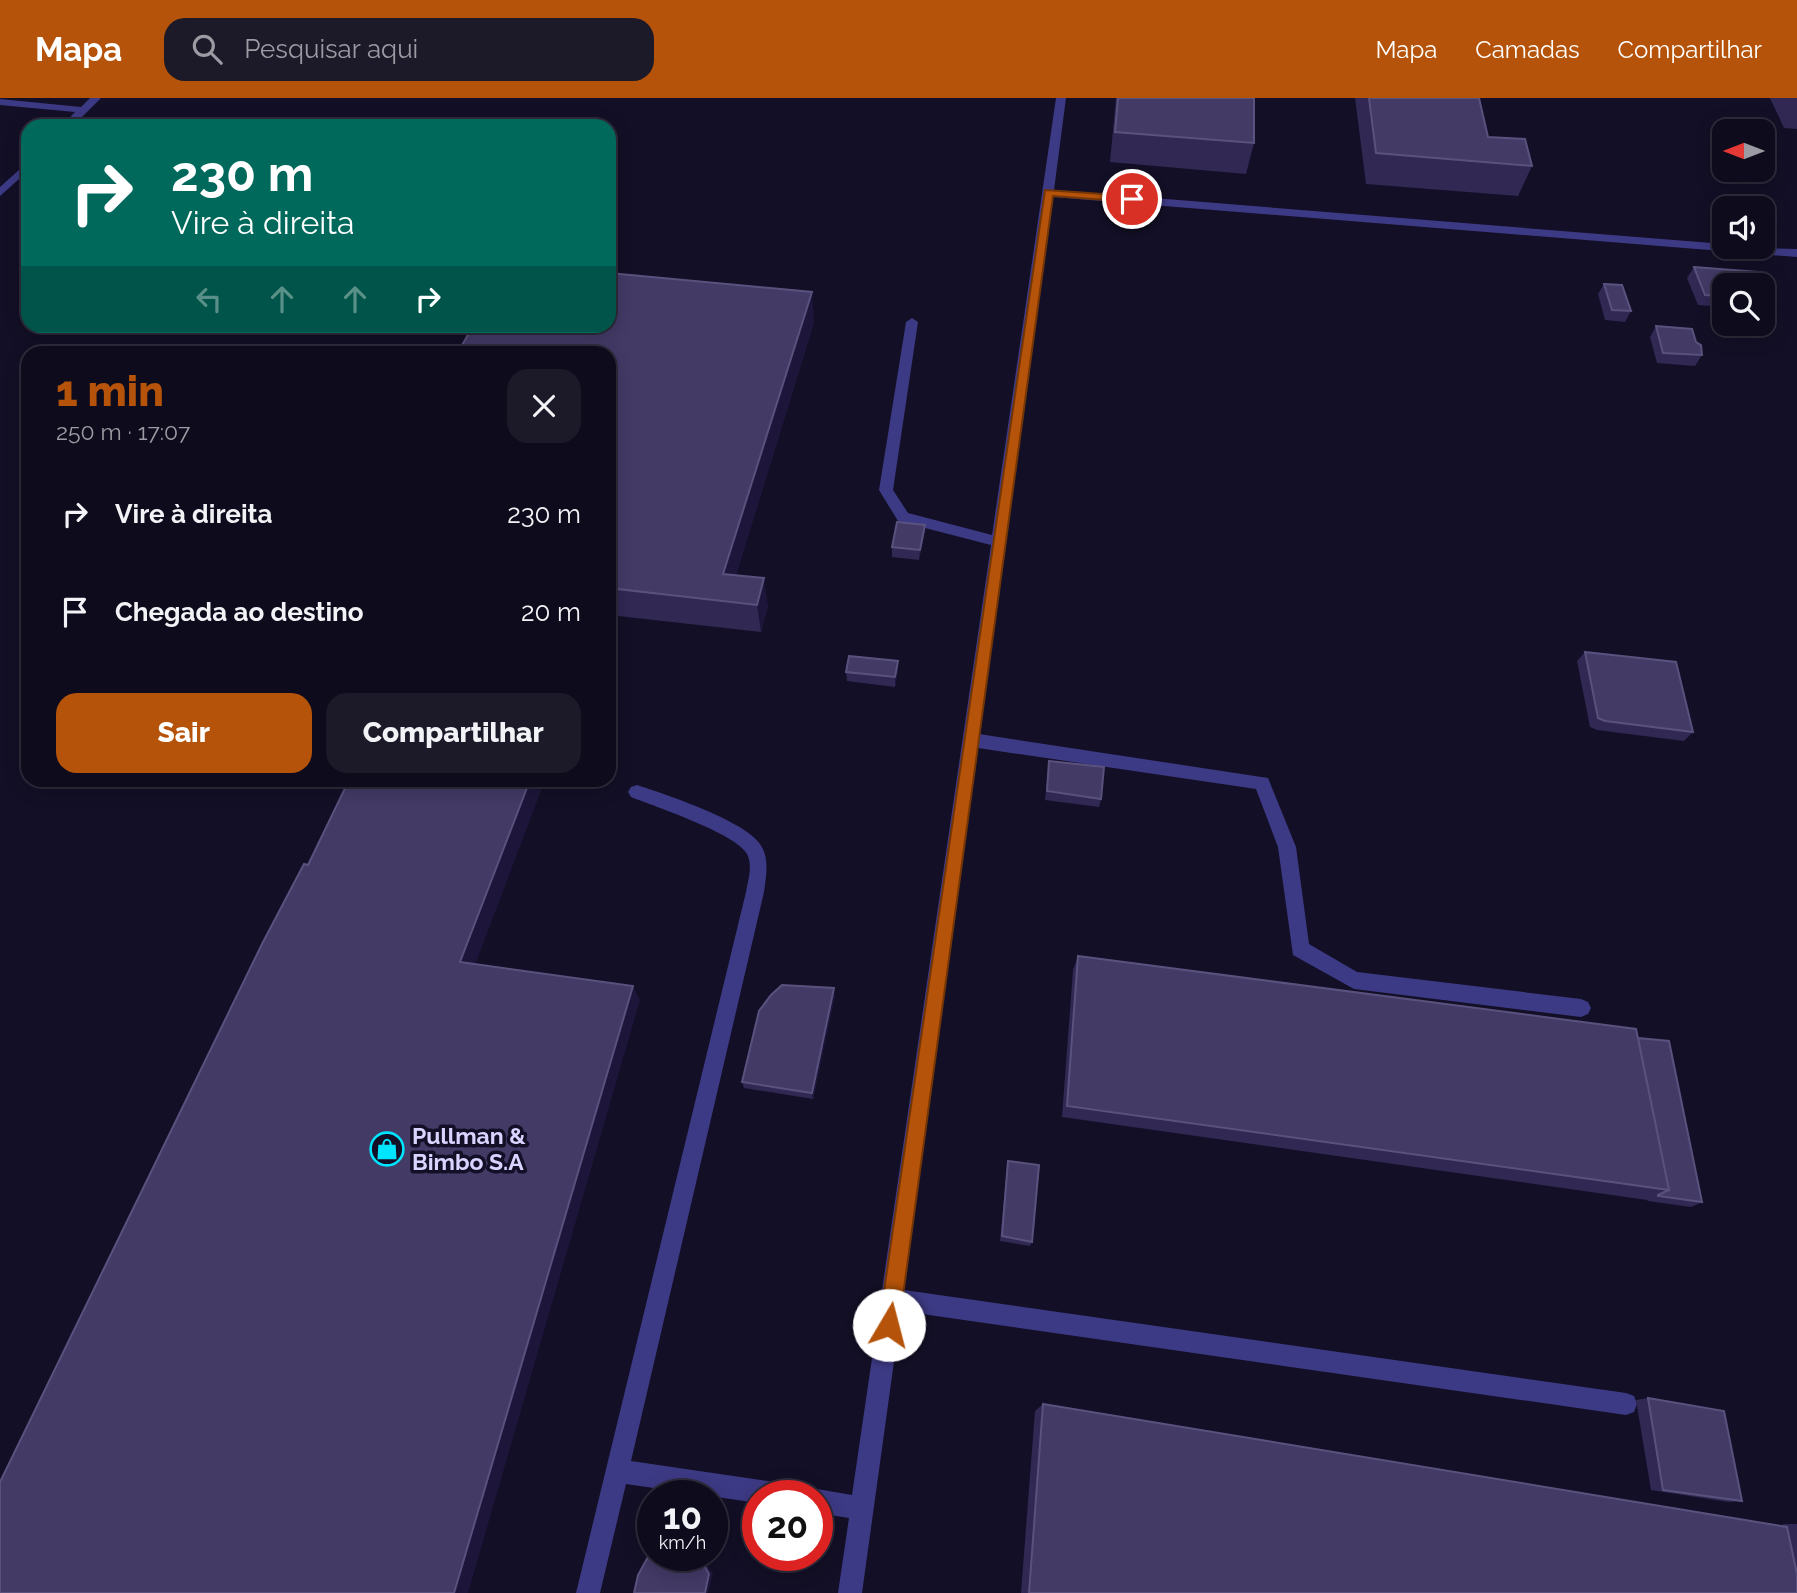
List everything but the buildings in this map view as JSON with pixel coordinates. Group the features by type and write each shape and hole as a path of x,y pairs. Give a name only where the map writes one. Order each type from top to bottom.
{"lane":[{"path":"74,119 96,98"},
{"path":"850,1593 1061,98"},
{"path":"0,102 84,110"},
{"path":"0,193 21,172"},
{"path":"1049,193 1797,253"},
{"path":"912,323 886,490 903,517 1000,542"},
{"path":"972,740 1262,783 1287,847 1300,949 1354,980 1581,1008"},
{"path":"588,1593 755,892 759,864 753,847 738,834 637,792"},
{"path":"892,1299 1626,1404"},
{"path":"618,1471 742,1489"},
{"path":"833,1503 863,1508"}],"place":[{"name":"Pullman & Bimbo S.A","path":"387,1149"}],"route":[{"path":"889,1325 1049,193 1132,199"}]}
